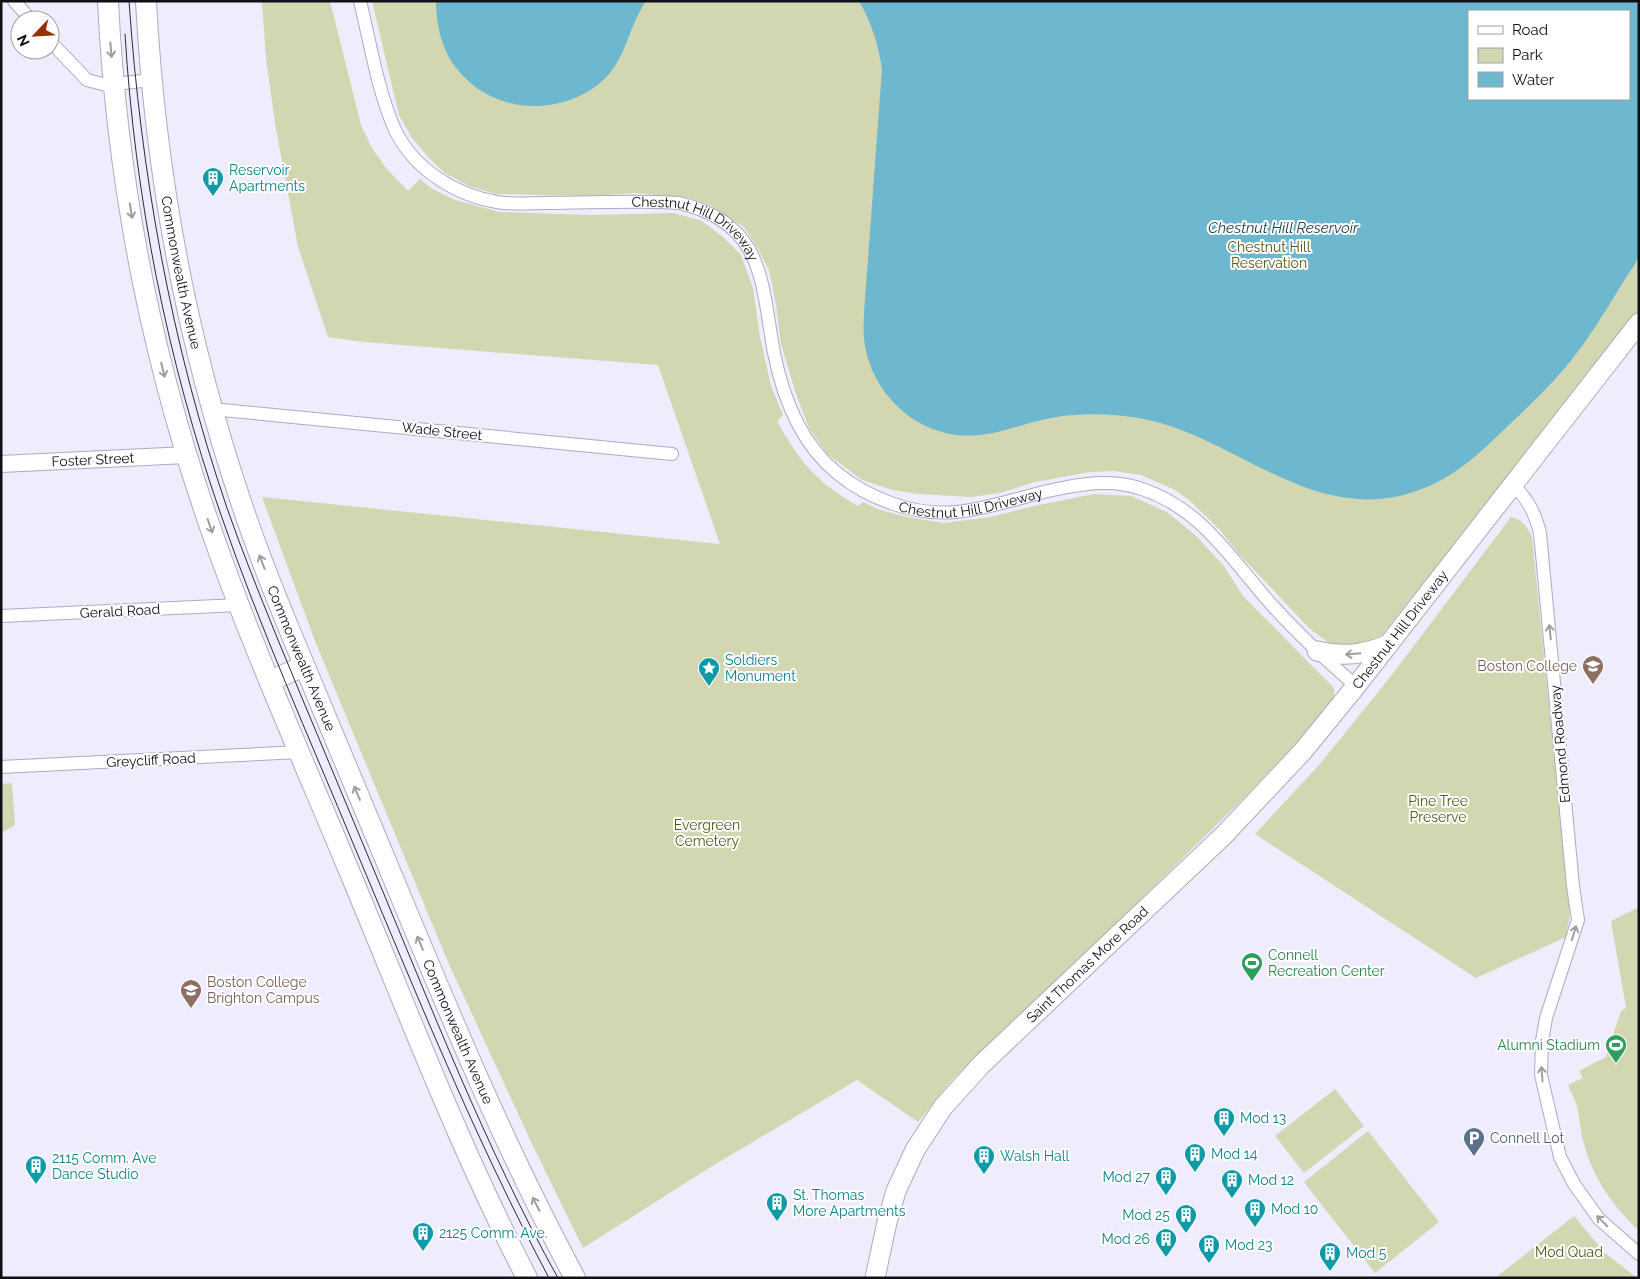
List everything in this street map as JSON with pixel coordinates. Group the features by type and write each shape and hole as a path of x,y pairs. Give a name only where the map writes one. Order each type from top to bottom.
{"main road":[{"path":"108,1 114,85 125,176 144,285 158,349 187,455 219,552 270,681 468,1154 527,1278"},
{"name":"Commonwealth Avenue","path":"146,1 151,80 165,196 174,246 191,326 212,409 258,553 475,1075 517,1166 575,1278"},
{"name":"Chestnut Hill Driveway","path":"1356,686 1637,326"},
{"path":"1317,651 1353,655 1365,653 1389,644"},
{"path":"270,681 304,666"},
{"name":"Saint Thomas More Road","path":"875,1278 896,1191 915,1150 937,1115 956,1090 1234,826 1308,745 1356,686"}],"street":[{"name":"Chestnut Hill Driveway","path":"360,1 383,95 396,131 420,164 447,184 480,198 498,202 679,202 706,211 729,225 749,248 761,275 778,370 792,413 813,448 823,460 846,480 889,503 906,508 939,512 972,510 1091,483 1110,482 1142,488 1181,507 1203,525 1271,604 1317,651 1356,686"},
{"path":"60,52 87,80 98,84 114,85 151,80"},
{"name":"Wade Street","path":"212,409 672,454"},
{"name":"Foster Street","path":"1,464 187,455"},
{"name":"Edmond Roadway","path":"1513,485 1530,503 1540,533 1572,886 1578,920 1560,980 1546,1018 1542,1041 1541,1075 1560,1157 1574,1184 1599,1219 1639,1254"},
{"name":"Gerald Road","path":"1,616 239,605"},
{"name":"Greycliff Road","path":"1,767 300,752"}],"green space":[{"name":"Evergreen Cemetery","path":"262,1 330,1 361,125 372,148 386,168 408,191 420,179 431,188 455,200 500,212 589,215 674,213 702,221 723,237 741,255 753,288 760,337 771,386 783,415 777,421 793,448 810,470 843,497 858,506 863,502 880,510 944,523 990,517 1094,494 1131,496 1167,512 1195,535 1224,566 1243,596 1334,688 1334,698 1315,723 1250,792 1042,996 952,1080 918,1122 857,1080 709,1168 583,1248 532,1144 448,962 315,641 262,497 720,544 658,365 364,342 328,337 298,247 275,123 266,58"},
{"name":"Chestnut Hill Reservoir","path":"372,1 1639,1 1639,310 1382,635 1356,646 1336,648 1310,629 1239,554 1219,529 1189,500 1175,490 1141,475 1113,471 1090,472 1035,482 1000,493 971,497 918,494 893,490 862,480 827,454 809,428 796,394 781,344 769,270 744,227 710,205 690,198 636,193 592,196 496,194 469,186 445,173 412,138 399,115"},
{"name":"Pine Tree Preserve","path":"1511,517 1524,524 1532,537 1570,914 1566,937 1476,978 1255,834 1320,764 1391,676"},
{"path":"12,783 15,825 1,833 1,784"},
{"name":"Alumni Stadium","path":"1639,907 1639,1231 1605,1191 1593,1168 1583,1139 1576,1103 1568,1085 1583,1078 1579,1071 1606,1057 1621,1011 1626,1008 1611,921"},
{"path":"1335,1089 1364,1126 1304,1173 1275,1136"},
{"path":"1368,1131 1439,1222 1375,1273 1304,1182"},
{"name":"Mod Quad","path":"1574,1216 1605,1253 1637,1278 1495,1278"}],"water":[{"path":"436,1 646,1 616,65 600,83 583,94 564,102 545,106 526,106 506,102 488,95 471,84 457,69 447,54 441,37"},
{"name":"Chestnut Hill Reservoir","path":"859,1 1639,1 1639,255 1588,338 1545,390 1499,435 1459,469 1429,486 1394,497 1360,499 1328,494 1297,484 1206,440 1175,428 1144,419 1124,416 1094,414 1063,416 992,433 975,435 957,435 939,431 909,416 889,398 875,376 866,351 864,313 882,69 879,51 868,18"}],"tram line":[{"path":"129,1 134,66 142,130 162,258 190,384 227,508 276,635 460,1076 506,1178 558,1278"},
{"path":"125,34 137,157 156,278 185,398 221,515 268,641 424,1011 496,1173 549,1278"}],"place":[{"name":"Reservoir Apartments","path":"213,197"},
{"name":"Boston College","path":"1593,685"},
{"name":"Soldiers Monument","path":"709,687"},
{"name":"Connell Recreation Center","path":"1252,982"},
{"name":"Boston College Brighton Campus","path":"191,1009"},
{"name":"Alumni Stadium","path":"1616,1064"},
{"name":"Mod 13","path":"1224,1137"},
{"name":"Connell Lot","path":"1474,1157"},
{"name":"Mod 14","path":"1195,1173"},
{"name":"Walsh Hall","path":"984,1175"},
{"name":"2115 Comm. Ave Dance Studio","path":"36,1185"},
{"name":"Mod 27","path":"1166,1196"},
{"name":"Mod 12","path":"1232,1199"},
{"name":"St. Thomas More Apartments","path":"777,1222"},
{"name":"Mod 10","path":"1255,1228"},
{"name":"Mod 25","path":"1186,1234"},
{"name":"2125 Comm. Ave.","path":"423,1252"},
{"name":"Mod 26","path":"1166,1258"},
{"name":"Mod 23","path":"1209,1264"},
{"name":"Mod 5","path":"1330,1272"}],"park label":[{"name":"Chestnut Hill Reservation","path":"1269,256"}]}
